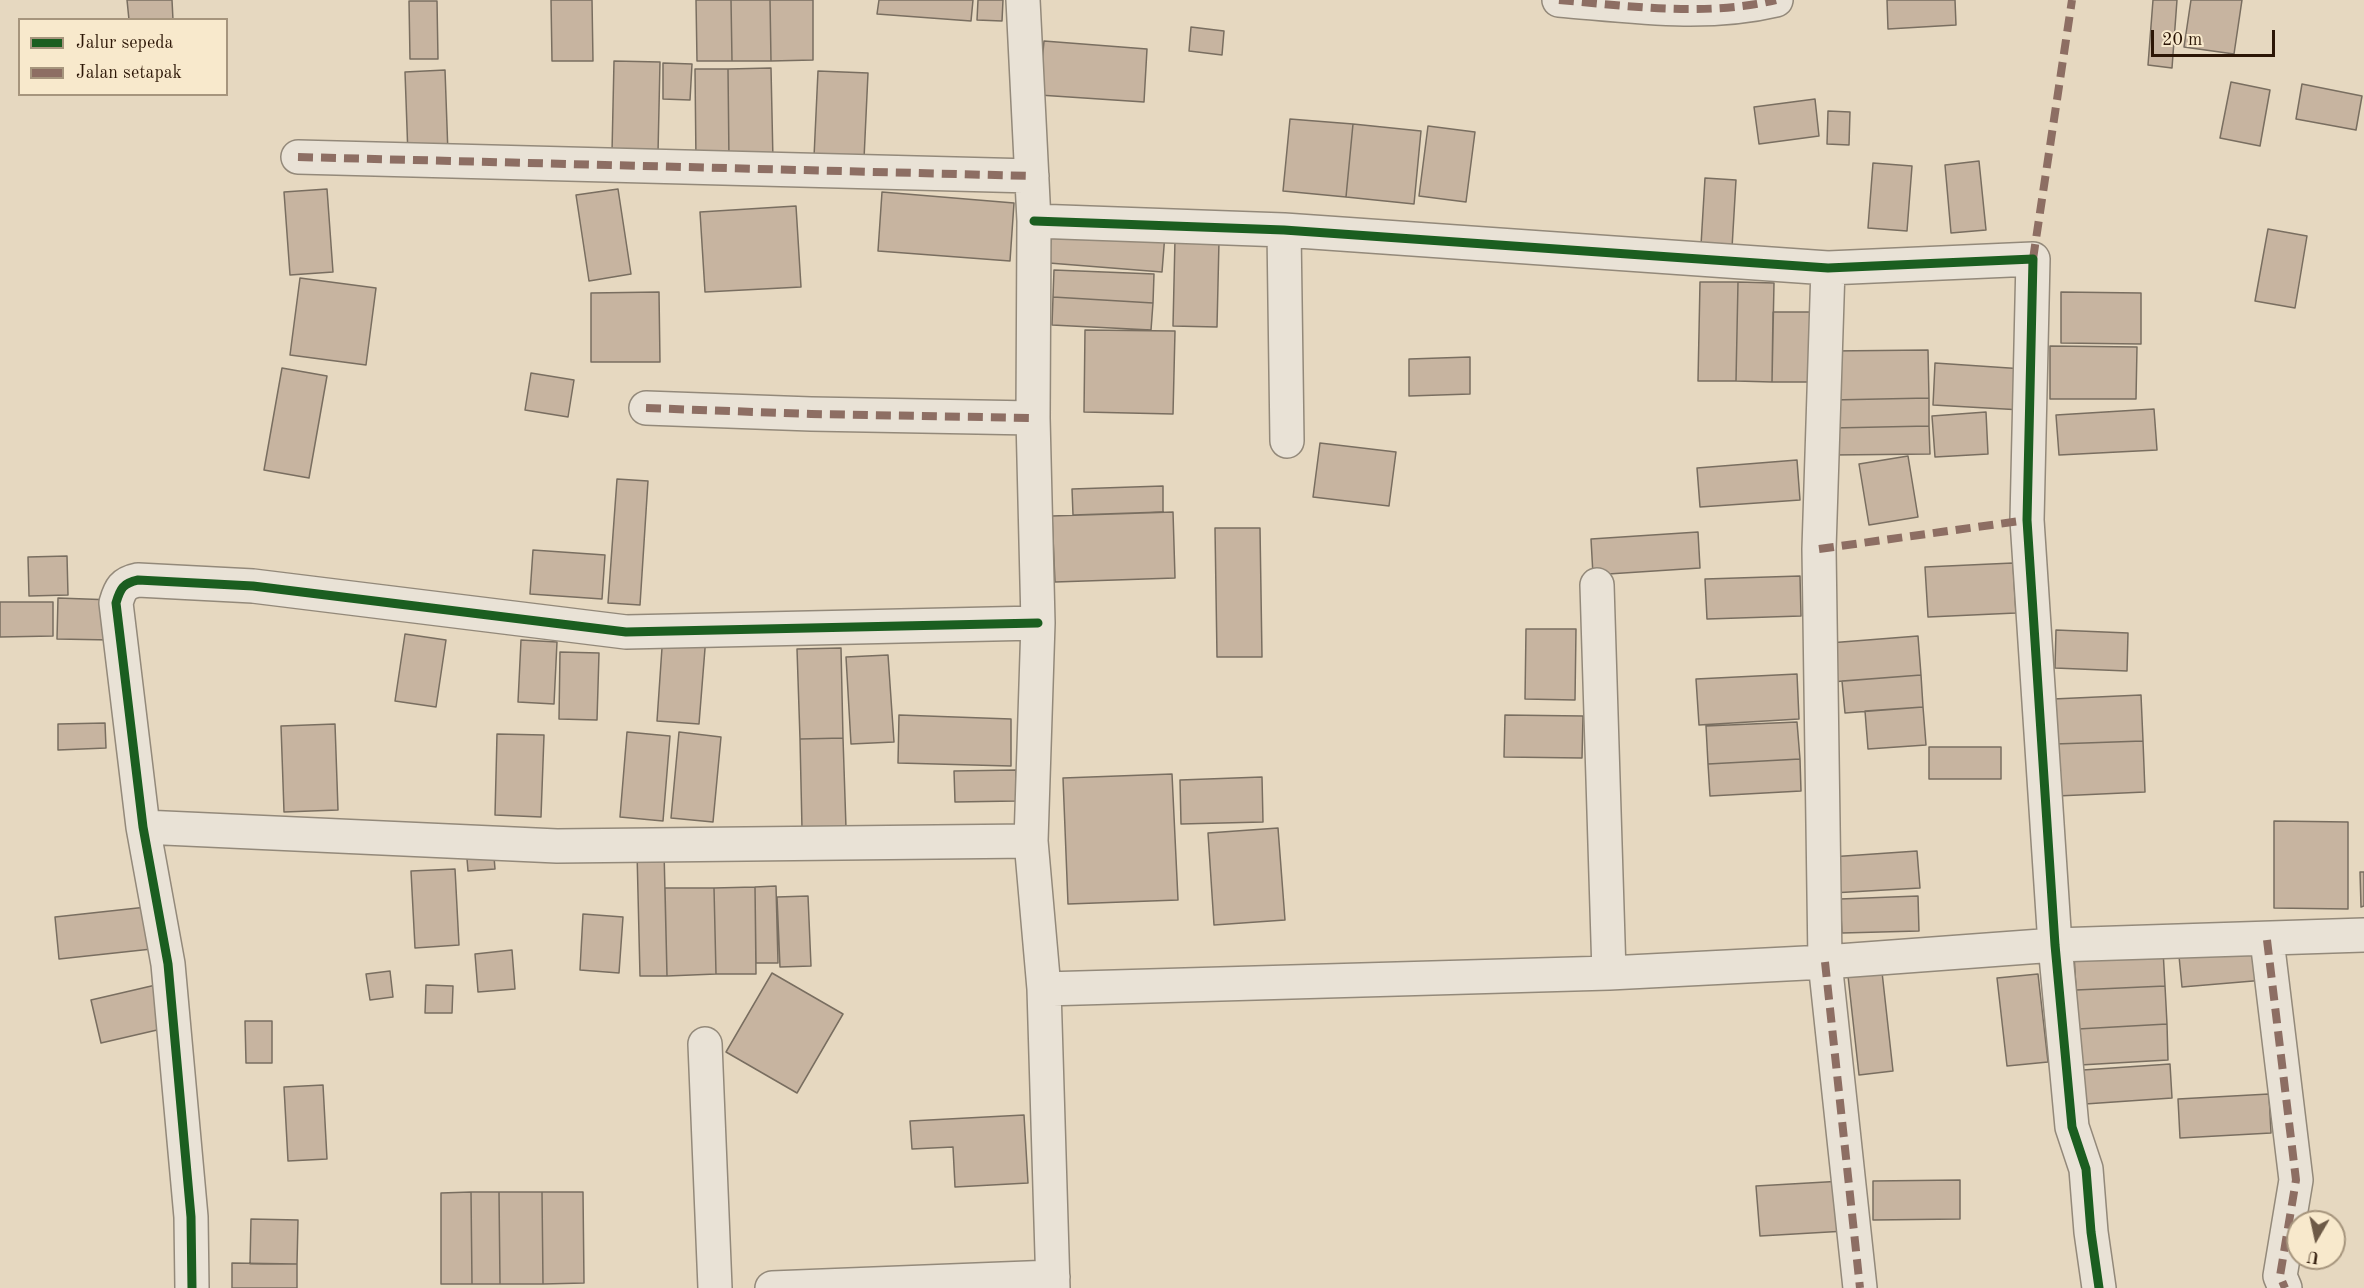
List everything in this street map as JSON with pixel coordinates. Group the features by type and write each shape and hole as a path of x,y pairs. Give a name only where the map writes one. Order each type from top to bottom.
{"street":[{"path":"772,1288 1053,1283 1044,989 1031,841 1038,623 1033,418 1034,220 1023,0"},
{"path":"1559,0 1697,10 1755,5 1776,0"},
{"path":"298,157 1032,176"},
{"path":"1034,220 1284,230 1828,268 2033,259 2027,520 2055,945 2072,1127 2086,1169 2091,1232 2099,1288"},
{"path":"1284,230 1287,441"},
{"path":"1828,268 1819,549 1825,962 1860,1288"},
{"path":"646,408 1033,418"},
{"path":"192,1288 191,1217 168,964 143,826 116,603 120,588 128,582 138,580 253,586 626,632 1038,623"},
{"path":"1597,585 1609,973"},
{"path":"143,826 557,846 1031,841"},
{"path":"1044,989 1609,973 1825,962 2055,945 2267,940 2364,935"},
{"path":"2267,940 2296,1180 2280,1276 2285,1288"},
{"path":"705,1044 715,1288"}],"building":[{"path":"127,0 172,0 173,18 129,18"},
{"path":"551,0 592,0 593,61 552,61"},
{"path":"696,0 731,0 732,61 697,61"},
{"path":"731,0 770,0 771,61 732,61"},
{"path":"770,0 813,0 813,60 771,61"},
{"path":"879,0 973,0 971,21 877,14"},
{"path":"978,0 1003,0 1002,21 977,20"},
{"path":"1887,0 1955,0 1956,25 1888,29"},
{"path":"2153,0 2177,0 2172,68 2148,65"},
{"path":"2191,0 2242,0 2234,54 2184,47"},
{"path":"409,1 437,1 438,59 410,59"},
{"path":"1191,27 1224,31 1222,55 1189,51"},
{"path":"1044,41 1147,49 1144,102 1039,95"},
{"path":"614,61 660,62 658,153 612,152"},
{"path":"663,63 692,64 690,100 663,99"},
{"path":"771,68 773,161 729,161 728,69"},
{"path":"695,69 728,69 729,161 696,162"},
{"path":"445,70 448,154 408,156 405,72"},
{"path":"818,71 868,73 864,159 814,157"},
{"path":"2231,82 2270,90 2260,146 2220,138"},
{"path":"2302,84 2362,96 2356,130 2296,119"},
{"path":"1815,99 1819,136 1759,144 1754,107"},
{"path":"1828,111 1850,112 1849,145 1827,144"},
{"path":"1290,119 1353,124 1346,197 1283,191"},
{"path":"1353,124 1421,131 1414,204 1346,197"},
{"path":"1428,126 1475,132 1466,202 1419,196"},
{"path":"1979,161 1986,230 1951,233 1945,165"},
{"path":"1873,163 1912,166 1907,231 1868,228"},
{"path":"1705,178 1736,180 1732,248 1701,245"},
{"path":"327,189 333,272 290,275 284,192"},
{"path":"618,189 631,274 589,281 576,195"},
{"path":"882,192 1014,203 1010,261 878,251"},
{"path":"796,206 801,287 705,292 700,212"},
{"path":"1052,225 1165,234 1162,272 1049,263"},
{"path":"2268,229 2307,236 2295,308 2255,301"},
{"path":"1175,239 1219,241 1217,327 1173,326"},
{"path":"1054,270 1154,274 1153,303 1053,297"},
{"path":"300,278 376,288 366,365 290,355"},
{"path":"1700,282 1738,282 1736,381 1698,381"},
{"path":"1738,282 1774,283 1772,382 1736,381"},
{"path":"659,292 660,362 591,362 591,293"},
{"path":"2061,292 2141,293 2141,344 2061,343"},
{"path":"1053,297 1153,303 1151,330 1052,325"},
{"path":"1773,312 1819,312 1818,382 1772,382"},
{"path":"1085,330 1175,331 1173,414 1084,412"},
{"path":"2050,346 2137,347 2136,399 2050,399"},
{"path":"1928,350 1929,398 1831,400 1831,351"},
{"path":"1470,357 1470,394 1409,396 1409,359"},
{"path":"1935,363 2024,369 2022,410 1933,405"},
{"path":"282,368 327,376 309,478 264,470"},
{"path":"531,373 574,380 568,417 525,410"},
{"path":"1929,398 1929,426 1832,428 1831,400"},
{"path":"2154,409 2157,450 2059,455 2056,415"},
{"path":"1986,412 1988,454 1935,457 1932,416"},
{"path":"1929,426 1930,454 1832,455 1832,428"},
{"path":"1320,443 1396,452 1389,506 1313,497"},
{"path":"1908,456 1918,517 1869,525 1859,464"},
{"path":"1797,460 1800,500 1700,507 1697,468"},
{"path":"617,479 648,481 640,605 608,603"},
{"path":"1163,486 1163,512 1073,515 1072,489"},
{"path":"1173,512 1175,578 1055,582 1052,516"},
{"path":"1215,528 1260,528 1262,657 1217,657"},
{"path":"1698,532 1700,568 1593,575 1591,539"},
{"path":"533,550 605,555 602,599 530,594"},
{"path":"67,556 68,595 29,596 28,557"},
{"path":"2013,563 2016,613 1928,617 1925,567"},
{"path":"1800,576 1801,616 1707,619 1705,579"},
{"path":"58,598 113,600 112,640 57,639"},
{"path":"0,602 53,602 53,636 0,637"},
{"path":"1526,629 1576,629 1575,700 1525,699"},
{"path":"2056,630 2128,633 2127,671 2055,668"},
{"path":"663,633 706,636 699,724 657,721"},
{"path":"405,634 446,640 436,707 395,701"},
{"path":"1918,636 1921,675 1831,682 1829,643"},
{"path":"521,640 557,642 554,704 518,702"},
{"path":"841,648 843,738 800,739 797,649"},
{"path":"560,652 599,653 597,720 559,719"},
{"path":"888,655 894,742 851,744 846,657"},
{"path":"1797,674 1799,719 1699,725 1696,679"},
{"path":"1921,675 1923,707 1845,713 1842,681"},
{"path":"2141,695 2143,741 2055,744 2053,699"},
{"path":"1923,707 1926,745 1868,749 1865,711"},
{"path":"899,715 1011,719 1011,766 898,763"},
{"path":"1505,715 1583,716 1582,758 1504,757"},
{"path":"1797,722 1800,759 1708,764 1706,726"},
{"path":"105,723 106,748 58,750 58,724"},
{"path":"335,724 338,810 284,812 281,726"},
{"path":"627,732 670,736 663,821 620,817"},
{"path":"679,732 721,737 713,822 671,818"},
{"path":"497,734 544,735 541,817 495,815"},
{"path":"843,738 846,828 802,829 800,739"},
{"path":"2143,741 2145,792 2057,796 2055,744"},
{"path":"1929,747 2001,747 2001,779 1929,779"},
{"path":"1800,759 1801,791 1710,796 1708,764"},
{"path":"1016,770 1016,801 955,802 954,771"},
{"path":"1172,774 1178,900 1068,904 1063,778"},
{"path":"1262,777 1263,822 1181,824 1180,780"},
{"path":"2274,821 2348,822 2348,909 2274,908"},
{"path":"1278,828 1285,920 1214,925 1208,833"},
{"path":"493,845 495,869 468,871 466,847"},
{"path":"664,851 667,976 640,976 637,852"},
{"path":"1917,851 1920,888 1832,893 1830,857"},
{"path":"455,869 459,945 415,948 411,871"},
{"path":"2360,872 2364,872 2364,906 2361,907"},
{"path":"776,886 778,963 756,963 755,887"},
{"path":"755,887 756,974 716,974 714,888"},
{"path":"665,888 714,888 716,974 667,976"},
{"path":"808,896 811,966 780,967 777,897"},
{"path":"1918,896 1919,931 1842,933 1840,899"},
{"path":"156,906 161,948 59,959 55,917"},
{"path":"583,914 623,917 619,973 580,970"},
{"path":"2262,948 2265,980 2182,987 2179,956"},
{"path":"512,950 515,989 478,992 475,954"},
{"path":"2163,950 2165,986 2076,990 2074,955"},
{"path":"1881,963 1893,1071 1859,1075 1847,967"},
{"path":"390,971 393,997 370,1000 366,974"},
{"path":"772,973 843,1014 797,1093 726,1052"},
{"path":"2038,974 2048,1062 2007,1066 1997,978"},
{"path":"160,984 170,1027 101,1043 91,1000"},
{"path":"426,985 453,986 452,1013 425,1013"},
{"path":"2165,986 2167,1024 2078,1029 2076,990"},
{"path":"245,1021 272,1021 272,1063 246,1063"},
{"path":"2167,1024 2168,1060 2080,1065 2078,1029"},
{"path":"2170,1064 2172,1098 2085,1104 2083,1070"},
{"path":"323,1085 327,1159 288,1161 284,1087"},
{"path":"2269,1094 2271,1133 2180,1138 2178,1099"},
{"path":"1024,1115 1028,1183 955,1187 953,1147 912,1149 910,1121"},
{"path":"1960,1180 1960,1219 1873,1220 1873,1181"},
{"path":"1843,1181 1846,1231 1760,1236 1756,1186"},
{"path":"471,1192 472,1284 441,1284 441,1193"},
{"path":"471,1192 499,1192 500,1284 472,1284"},
{"path":"499,1192 542,1192 543,1284 500,1284"},
{"path":"542,1192 583,1192 584,1283 543,1284"},
{"path":"251,1219 298,1220 297,1264 250,1264"},
{"path":"232,1263 297,1264 297,1288 232,1288"}],"marked path":[{"path":"1559,0 1668,9 1722,8 1776,0"},
{"path":"2033,259 2072,0"},
{"path":"298,157 1032,176"},
{"path":"646,408 1033,418"},
{"path":"1819,549 2027,520"},
{"path":"2267,940 2296,1180 2280,1276 2285,1288"},
{"path":"1825,962 1860,1288"}],"cycle path":[{"path":"1034,221 1284,230 1828,268 2033,259 2027,520 2055,945 2072,1127 2086,1169 2091,1232 2099,1288"},
{"path":"192,1288 191,1217 168,964 143,827 116,603 121,590 126,585 138,580 253,586 626,632 1038,623"}]}
